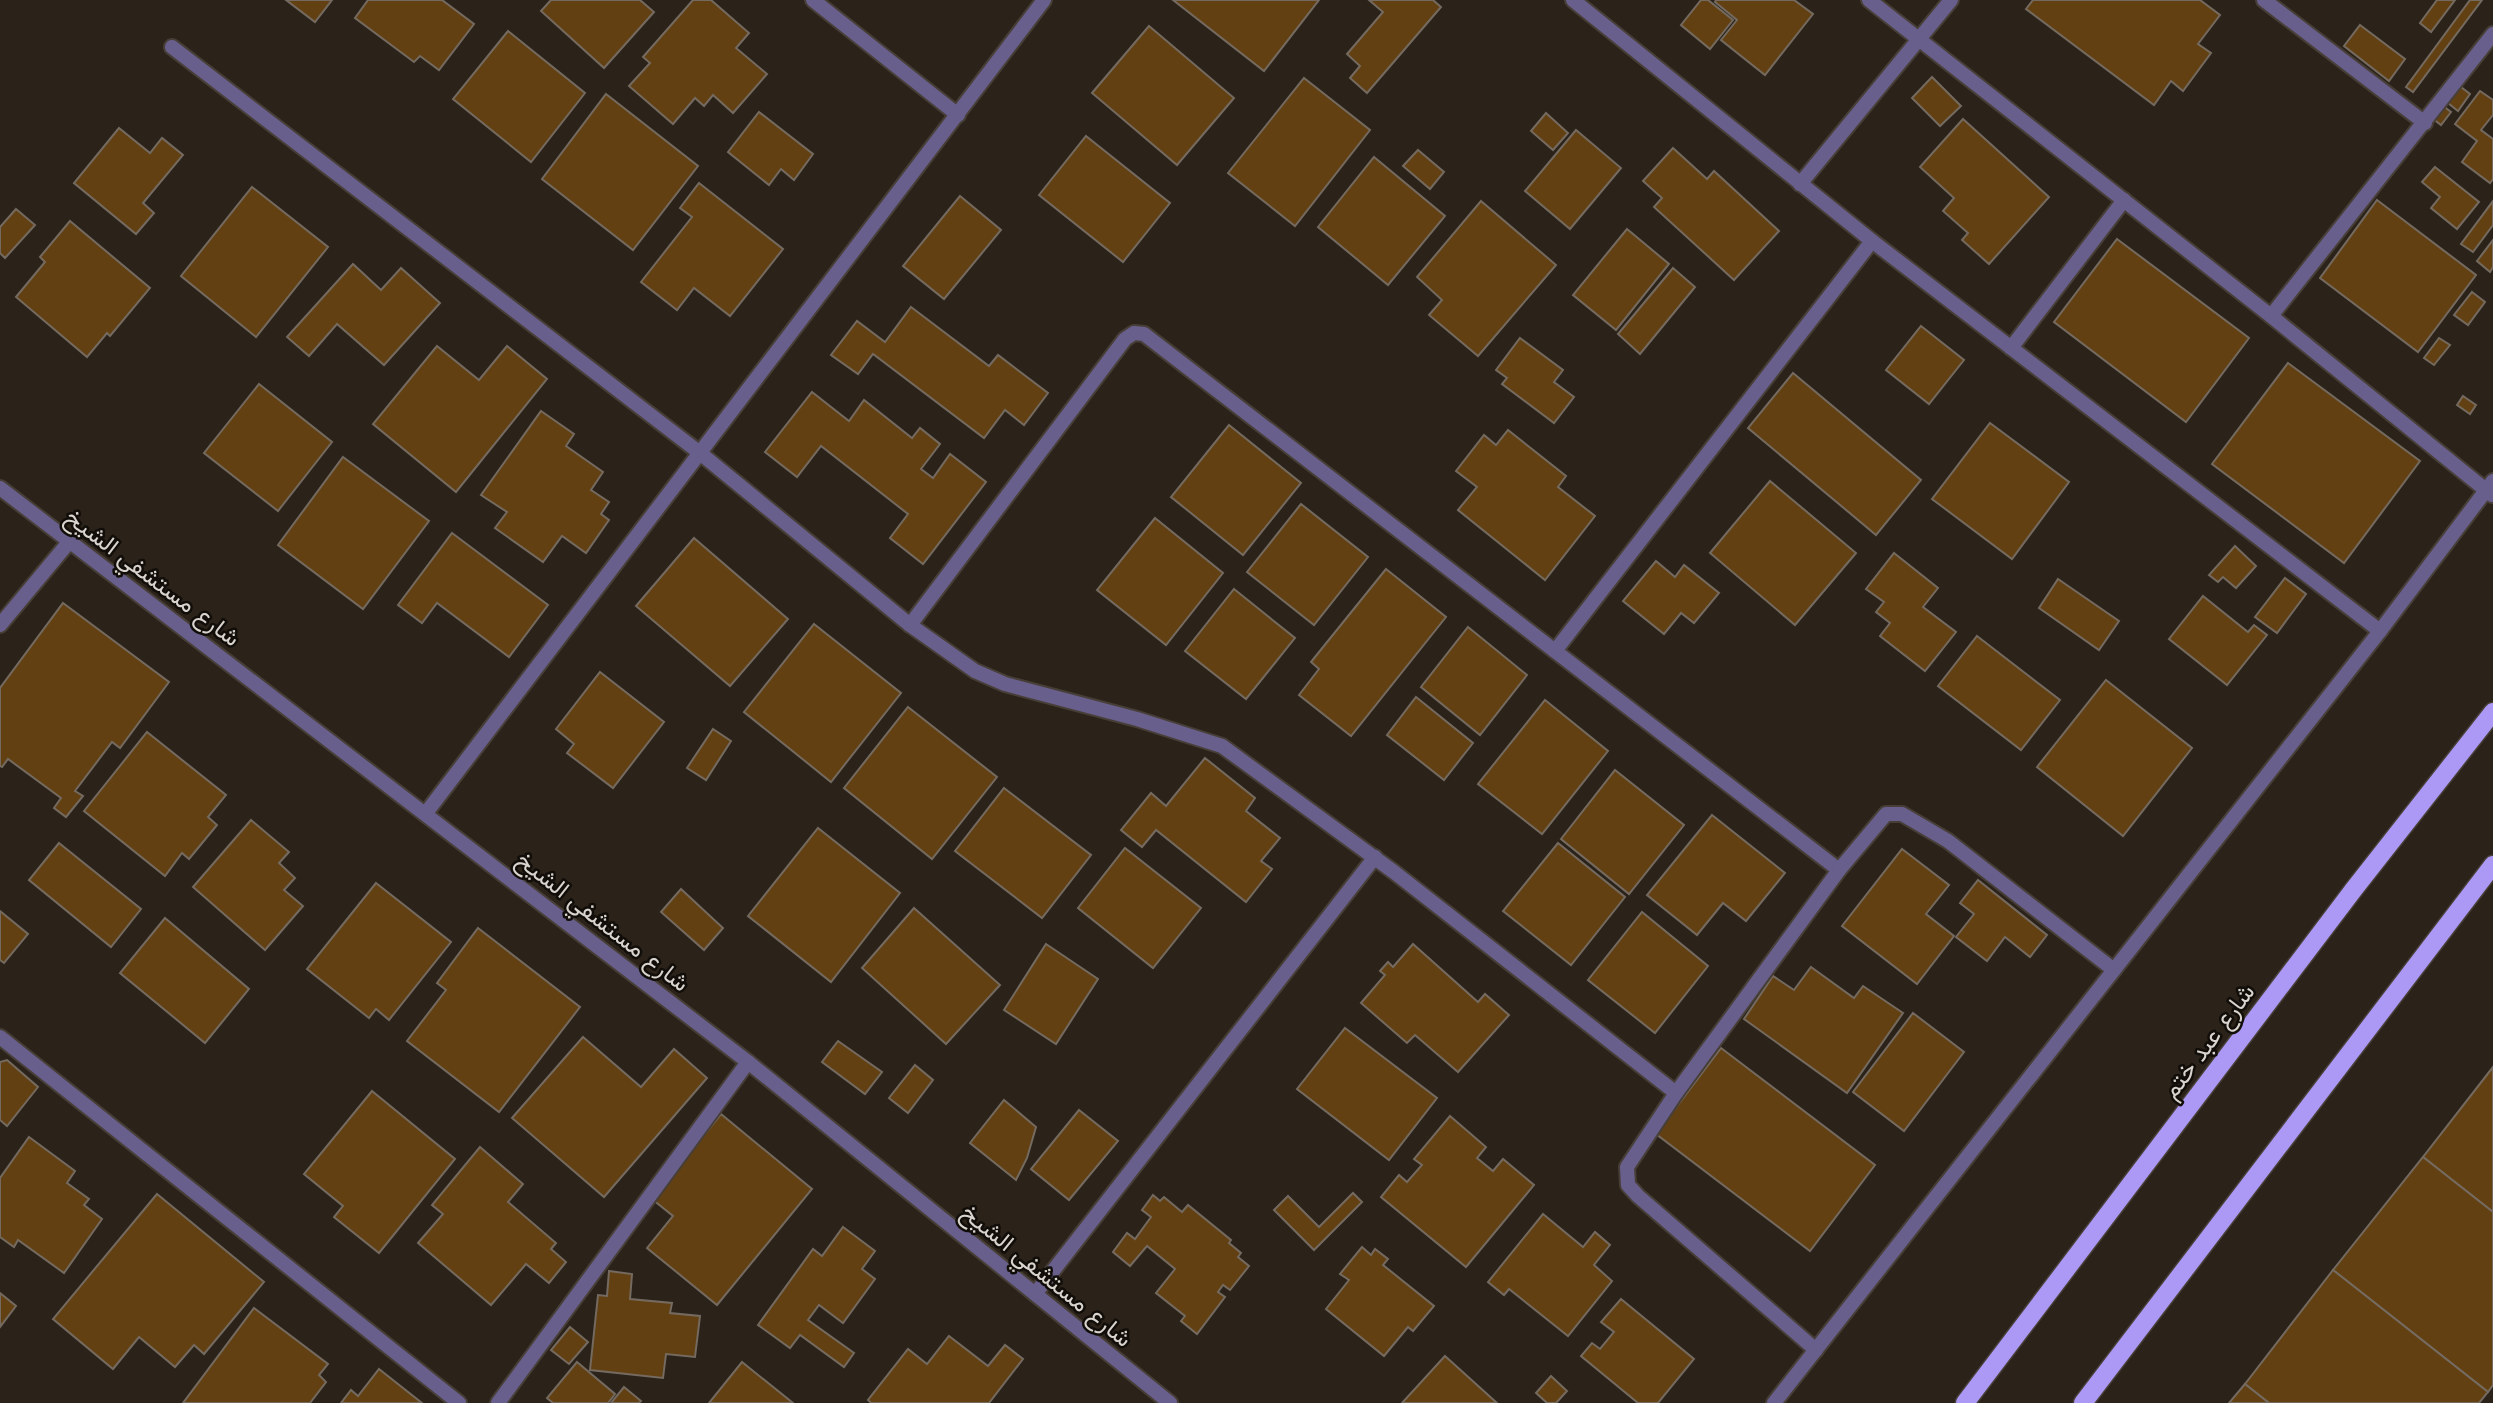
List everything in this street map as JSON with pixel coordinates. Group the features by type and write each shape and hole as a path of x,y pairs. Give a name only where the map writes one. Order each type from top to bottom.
{"main road":[{"name":"شارع عبد ختم","path":"1965,1403 2354,889 2493,712"},
{"path":"2083,1403 2493,864"}],"street":[{"path":"813,0 958,115"},
{"path":"426,813 1044,0"},
{"path":"1573,0 1872,241 2380,631"},
{"path":"1774,1403 2491,489 1869,0"},
{"path":"1800,184 1951,0"},
{"path":"2264,0 2425,122"},
{"path":"2271,316 2493,34"},
{"path":"173,47 700,453 910,625 975,671 1005,684 1203,738 1222,746 1375,857 1676,1093"},
{"path":"2011,348 2124,200"},
{"path":"1555,651 1872,241"},
{"path":"910,625 1125,339 1134,333 1144,334 1839,870"},
{"name":"شارع مستشفي الشيخ","path":"0,488 748,1062 1170,1403"},
{"path":"0,625 69,542"},
{"path":"1816,1350 1628,1185 1627,1167 1676,1093 1839,870 1886,814 1902,814 1948,841 2114,970"},
{"path":"1035,1294 1375,857"},
{"path":"0,1037 459,1403"},
{"path":"498,1403 748,1062"}],"building":[{"path":"286,0 332,0 315,22"},
{"path":"368,0 442,0 474,24 439,70 420,56 414,62 355,18"},
{"path":"551,0 640,0 654,12 604,68 541,11"},
{"path":"693,0 711,0 749,33 736,48 767,74 733,113 713,95 704,106 695,98 673,124 629,86 650,63 643,57"},
{"path":"1173,0 1319,0 1264,71"},
{"path":"1369,0 1433,0 1441,7 1367,93 1350,78 1360,66 1347,54 1383,12"},
{"path":"1701,0 1708,0 1733,20 1710,49 1681,25"},
{"path":"1794,0 1813,14 1765,75 1721,40 1737,20 1715,2"},
{"path":"2033,0 2200,0 2220,15 2198,44 2211,53 2183,91 2171,81 2154,105 2026,9"},
{"path":"2437,0 2455,0 2431,32 2420,23"},
{"path":"2470,0 2482,0 2413,92 2406,87"},
{"path":"2360,25 2405,59 2389,81 2344,46"},
{"path":"1149,26 1234,98 1177,165 1092,93"},
{"path":"508,31 585,93 531,162 453,99"},
{"path":"1932,77 1961,106 1940,126 1912,98"},
{"path":"1304,78 1370,130 1295,226 1228,173"},
{"path":"2461,87 2470,94 2458,111 2448,103"},
{"path":"2480,91 2493,100 2493,115 2481,130 2493,139 2493,179 2490,183 2462,162 2477,141 2455,124"},
{"path":"606,94 698,166 633,250 542,179"},
{"path":"2442,105 2451,112 2441,125 2432,118"},
{"path":"759,112 813,154 794,180 781,169 769,185 728,152"},
{"path":"1546,113 1568,133 1553,150 1531,131"},
{"path":"1963,119 2049,197 1989,264 1962,240 1968,233 1943,211 1954,198 1920,167"},
{"path":"119,128 150,153 162,138 183,155 143,203 154,213 136,234 74,183"},
{"path":"1576,130 1621,168 1570,229 1525,191"},
{"path":"1086,136 1170,203 1123,262 1039,195"},
{"path":"1673,148 1707,179 1714,171 1779,231 1734,280 1654,207 1662,198 1643,181"},
{"path":"1418,150 1444,172 1430,189 1403,166"},
{"path":"1374,157 1445,216 1388,285 1318,227"},
{"path":"2435,167 2479,202 2457,229 2431,208 2440,197 2422,182"},
{"path":"699,183 783,249 730,316 694,288 677,310 641,282 692,217 680,208"},
{"path":"252,187 328,247 256,337 181,276"},
{"path":"960,196 1001,230 944,299 903,266"},
{"path":"2377,200 2476,275 2418,352 2320,278"},
{"path":"1481,201 1556,265 1478,356 1429,315 1442,300 1417,277"},
{"path":"2493,201 2493,225 2473,252 2461,244"},
{"path":"16,209 35,225 5,258 0,253 0,227"},
{"path":"70,221 150,288 110,336 107,333 87,357 16,297 45,262 40,257"},
{"path":"1627,229 1669,264 1616,330 1573,295"},
{"path":"2117,239 2249,338 2186,422 2054,322"},
{"path":"2493,240 2493,267 2490,272 2477,261"},
{"path":"353,264 381,290 401,268 440,303 384,365 337,324 309,356 287,337"},
{"path":"1673,268 1695,287 1640,354 1618,334"},
{"path":"2472,292 2485,302 2468,325 2454,315"},
{"path":"911,307 989,366 998,355 1048,393 1024,425 1005,410 984,438 873,354 858,374 831,355 857,321 885,342"},
{"path":"1921,326 1964,360 1929,404 1886,370"},
{"path":"1520,338 1563,370 1554,382 1574,397 1554,423 1502,384 1507,378 1496,370"},
{"path":"2439,338 2450,345 2434,365 2424,358"},
{"path":"437,346 479,380 507,346 547,379 456,492 373,424"},
{"path":"2288,363 2420,461 2344,563 2212,464"},
{"path":"1793,373 1921,480 1876,535 1748,428"},
{"path":"259,384 332,442 278,511 204,453"},
{"path":"812,392 849,421 864,400 912,438 920,428 940,444 921,469 933,478 950,454 986,482 923,564 890,538 908,514 821,446 797,477 765,452"},
{"path":"2463,396 2476,405 2470,414 2457,405"},
{"path":"541,411 574,434 566,446 603,472 591,490 609,502 601,514 609,520 586,553 562,536 543,562 495,528 507,512 481,495"},
{"path":"1990,423 2069,482 2012,559 1932,499"},
{"path":"1229,425 1301,483 1243,555 1171,497"},
{"path":"1508,430 1566,476 1558,487 1595,516 1545,580 1458,510 1477,487 1456,471 1484,435 1496,445"},
{"path":"343,457 429,521 363,609 278,545"},
{"path":"1770,481 1856,553 1795,625 1710,553"},
{"path":"1301,504 1368,557 1314,625 1247,572"},
{"path":"1155,518 1223,573 1166,645 1097,590"},
{"path":"452,533 548,605 509,657 437,603 422,623 398,605"},
{"path":"694,538 788,619 730,686 636,606"},
{"path":"2235,546 2256,566 2236,588 2223,577 2218,582 2209,575"},
{"path":"1894,553 1938,588 1923,607 1956,632 1925,671 1880,636 1890,623 1876,612 1884,602 1866,589"},
{"path":"1656,561 1675,577 1684,565 1719,593 1694,623 1681,613 1664,634 1623,601"},
{"path":"1386,569 1446,617 1351,736 1299,695 1319,669 1311,662"},
{"path":"2285,578 2306,594 2277,633 2255,617"},
{"path":"2058,579 2119,621 2099,650 2039,608"},
{"path":"1234,589 1295,638 1246,699 1185,651"},
{"path":"2203,596 2248,632 2254,625 2267,635 2227,685 2169,639"},
{"path":"63,603 169,682 120,748 112,742 75,791 83,796 66,817 54,808 61,798 8,759 0,766 0,688"},
{"path":"814,624 901,693 831,782 744,712"},
{"path":"1468,627 1527,675 1480,735 1421,687"},
{"path":"1977,636 2060,700 2021,750 1938,686"},
{"path":"600,672 664,722 613,788 567,753 574,744 556,729"},
{"path":"2106,680 2192,748 2123,836 2037,767"},
{"path":"1416,697 1473,743 1444,780 1387,735"},
{"path":"1545,700 1608,751 1542,834 1478,784"},
{"path":"908,707 997,777 932,859 844,788"},
{"path":"713,729 731,741 706,780 687,768"},
{"path":"147,732 226,795 208,817 217,825 189,859 182,853 165,876 84,811"},
{"path":"1205,758 1255,798 1246,811 1280,838 1261,861 1272,869 1246,902 1156,830 1142,847 1121,830 1151,793 1166,806"},
{"path":"1615,770 1684,825 1629,894 1561,839"},
{"path":"1004,788 1091,855 1042,918 955,851"},
{"path":"1712,815 1785,873 1746,921 1723,903 1697,935 1647,895"},
{"path":"251,820 289,852 279,863 295,878 284,890 303,906 265,950 193,887"},
{"path":"818,828 900,893 831,982 748,916"},
{"path":"59,843 141,909 111,947 29,880"},
{"path":"1558,843 1625,897 1571,965 1503,911"},
{"path":"1125,848 1201,908 1153,968 1078,908"},
{"path":"1902,849 1949,885 1926,914 1954,936 1917,984 1842,926"},
{"path":"1978,880 2047,935 2030,957 2005,937 1987,961 1956,937 1974,914 1960,903"},
{"path":"376,883 451,942 389,1020 376,1009 369,1018 307,969"},
{"path":"681,889 723,928 704,950 661,912"},
{"path":"914,908 1000,985 946,1044 862,968"},
{"path":"0,911 28,934 4,963 0,960"},
{"path":"1642,912 1708,966 1655,1033 1588,980"},
{"path":"165,918 249,989 205,1043 120,973"},
{"path":"478,928 580,1007 499,1112 407,1041 446,990 437,983"},
{"path":"1046,944 1098,979 1056,1044 1004,1010"},
{"path":"1413,944 1478,1002 1485,994 1509,1015 1458,1072 1415,1035 1407,1043 1361,1003 1385,975 1380,971 1388,962 1393,967"},
{"path":"1811,967 1854,998 1863,986 1903,1013 1847,1093 1744,1019 1773,976 1794,990"},
{"path":"1913,1013 1964,1052 1904,1131 1853,1092"},
{"path":"1345,1028 1437,1098 1389,1160 1297,1089"},
{"path":"583,1037 641,1087 674,1049 707,1078 604,1197 512,1118"},
{"path":"838,1041 882,1072 865,1094 822,1062"},
{"path":"1721,1048 1875,1165 1810,1251 1656,1134"},
{"path":"7,1060 38,1087 7,1126 0,1120 0,1062"},
{"path":"915,1065 933,1080 908,1113 889,1098"},
{"path":"2493,1067 2493,1212 2423,1157"},
{"path":"372,1091 455,1159 379,1253 334,1217 343,1206 304,1174"},
{"path":"1004,1100 1036,1127 1027,1158 1016,1180 970,1143"},
{"path":"1079,1110 1118,1141 1069,1200 1031,1169"},
{"path":"721,1114 812,1189 717,1305 647,1248 673,1216 652,1199"},
{"path":"1450,1116 1486,1147 1477,1158 1493,1171 1503,1159 1534,1185 1466,1267 1381,1197 1399,1175 1407,1182 1422,1165 1414,1159"},
{"path":"29,1137 75,1171 67,1183 89,1199 84,1205 102,1219 64,1273 18,1240 14,1247 0,1237 0,1178"},
{"path":"480,1147 523,1184 508,1202 556,1243 551,1249 566,1262 549,1283 526,1264 491,1305 418,1243 443,1214 432,1205"},
{"path":"2423,1157 2493,1212 2493,1385 2488,1392 2333,1270"},
{"path":"1353,1193 1362,1202 1314,1250 1274,1210 1288,1196 1319,1227"},
{"path":"157,1194 264,1282 204,1354 194,1345 175,1367 139,1337 113,1369 53,1319"},
{"path":"1153,1195 1160,1201 1164,1197 1182,1212 1188,1205 1231,1240 1229,1243 1241,1253 1238,1257 1249,1266 1230,1290 1223,1285 1218,1292 1225,1297 1197,1334 1181,1321 1185,1316 1156,1293 1175,1269 1147,1246 1130,1266 1113,1252 1127,1233 1135,1239 1151,1217 1142,1210"},
{"path":"1543,1214 1583,1247 1595,1232 1610,1245 1594,1265 1612,1281 1568,1336 1509,1289 1504,1295 1488,1282"},
{"path":"843,1227 875,1251 862,1269 875,1279 843,1323 819,1305 808,1320 854,1353 844,1367 800,1335 790,1348 758,1325 813,1249 822,1256"},
{"path":"1362,1247 1371,1255 1375,1249 1388,1259 1383,1265 1434,1306 1413,1331 1408,1327 1384,1356 1326,1309 1349,1280 1340,1274"},
{"path":"2333,1270 2488,1392 2479,1403 2269,1403 2245,1384"},
{"path":"609,1271 632,1274 630,1299 672,1303 670,1313 700,1316 695,1357 666,1354 663,1378 590,1370 598,1295 607,1296"},
{"path":"0,1293 16,1306 0,1327"},
{"path":"1621,1299 1694,1359 1658,1403 1638,1403 1581,1356 1592,1343 1600,1349 1614,1332 1601,1322"},
{"path":"254,1308 328,1364 319,1375 326,1382 310,1403 183,1403"},
{"path":"570,1327 588,1342 569,1364 551,1350"},
{"path":"949,1336 988,1366 1005,1345 1023,1359 989,1403 871,1403 868,1400 908,1349 927,1364"},
{"path":"1445,1356 1497,1403 1402,1403"},
{"path":"577,1362 615,1394 608,1403 553,1403 547,1398"},
{"path":"742,1362 793,1403 709,1403"},
{"path":"379,1369 422,1403 341,1403 351,1390 358,1396"},
{"path":"1551,1376 1567,1391 1556,1403 1547,1403 1536,1393"},
{"path":"2245,1384 2269,1403 2229,1403"},
{"path":"624,1387 641,1401 611,1403"}]}
